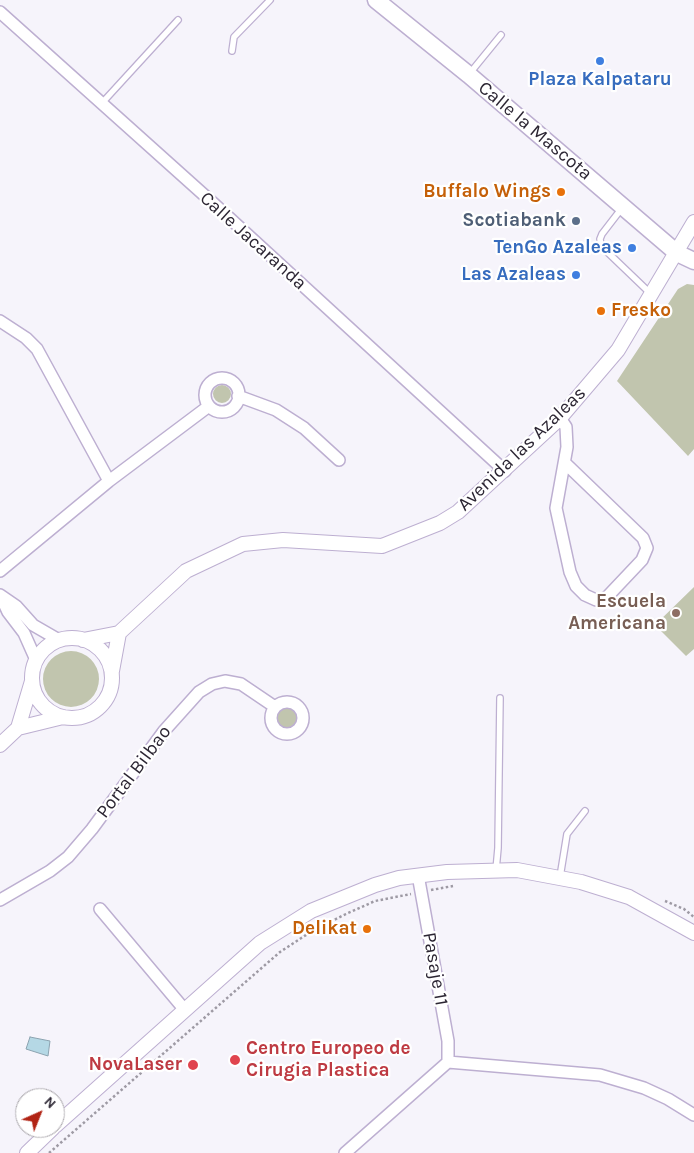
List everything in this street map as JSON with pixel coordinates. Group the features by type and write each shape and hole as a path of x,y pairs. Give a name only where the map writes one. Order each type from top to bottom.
{"main road":[{"name":"Calle la Mascota","path":"376,0 469,75 677,253 694,260"}],"street":[{"name":"Calle Jacaranda","path":"0,12 505,471"},
{"name":"Avenida las Azaleas","path":"118,633 186,571 232,548 256,541 283,540 364,546 391,543 440,523 458,512 505,471 560,418 618,350 694,222"},
{"path":"0,321 26,338 37,349 109,481"},
{"path":"217,378 229,380 233,383 238,396 237,403 229,410 218,412 209,406 206,401 205,390 217,378"},
{"path":"238,396 276,410 304,428 339,460"},
{"path":"0,571 109,481 209,406"},
{"path":"560,418 566,428 566,463 556,508 570,572 576,586 585,595 601,600 607,597 642,560 647,548 643,538 566,463"},
{"path":"0,595 16,606 33,626 59,640"},
{"path":"0,595 8,612 24,633 36,660"},
{"path":"0,745 18,728 64,717 81,717 97,709 108,695 118,633 83,640 71,638 59,640 48,646 36,660 18,728"},
{"path":"83,640 100,650 108,660 112,672"},
{"path":"32,678 34,690 43,705 64,717"},
{"name":"Portal Bilbao","path":"0,900 50,871 68,857 92,829 164,731 198,692 212,684 225,682 241,684 274,707"},
{"path":"65,1117 260,943 311,911 361,890 399,878 496,870 560,877 629,897 659,911 694,933"},
{"name":"Pasaje 11","path":"418,875 448,1041 448,1062"},
{"path":"100,909 184,1009"},
{"path":"345,1153 448,1062 600,1075 644,1088 694,1114"},
{"path":"27,1153 43,1138"}],"lane":[{"path":"232,51 234,38 270,0"},
{"path":"102,103 178,20"},
{"path":"469,75 501,35"},
{"path":"624,207 602,234 600,239 601,246 652,294"},
{"path":"496,870 500,698"},
{"path":"560,877 567,834 585,811"}],"path":[{"path":"49,1153 280,952 312,930 367,905 459,885"},
{"path":"658,897 684,909 694,917"}],"green space":[{"path":"687,284 694,285 694,449 688,456 617,381 678,289"},
{"path":"222,385 228,388 231,394 228,400 222,403 216,400 213,394 216,388"},
{"path":"694,587 694,649 686,656 655,625"},
{"path":"66,651 76,651 91,659 97,668 99,679 97,690 91,699 76,707 66,707 55,702 48,695 43,684 43,674 48,663 55,656"},
{"path":"287,707 295,710 298,718 295,726 287,729 279,726 276,718 279,710"}],"water":[{"path":"30,1037 50,1041 48,1056 26,1049"}],"place":[{"name":"Plaza Kalpataru","path":"600,61"},
{"name":"Buffalo Wings","path":"561,192"},
{"name":"Scotiabank","path":"576,221"},
{"name":"TenGo Azaleas","path":"632,248"},
{"name":"Las Azaleas","path":"576,275"},
{"name":"Fresko","path":"601,311"},
{"name":"Escuela Americana","path":"676,613"},
{"name":"Delikat","path":"367,929"},
{"name":"Centro Europeo de Cirugia Plastica","path":"235,1060"},
{"name":"NovaLaser","path":"193,1065"}]}
